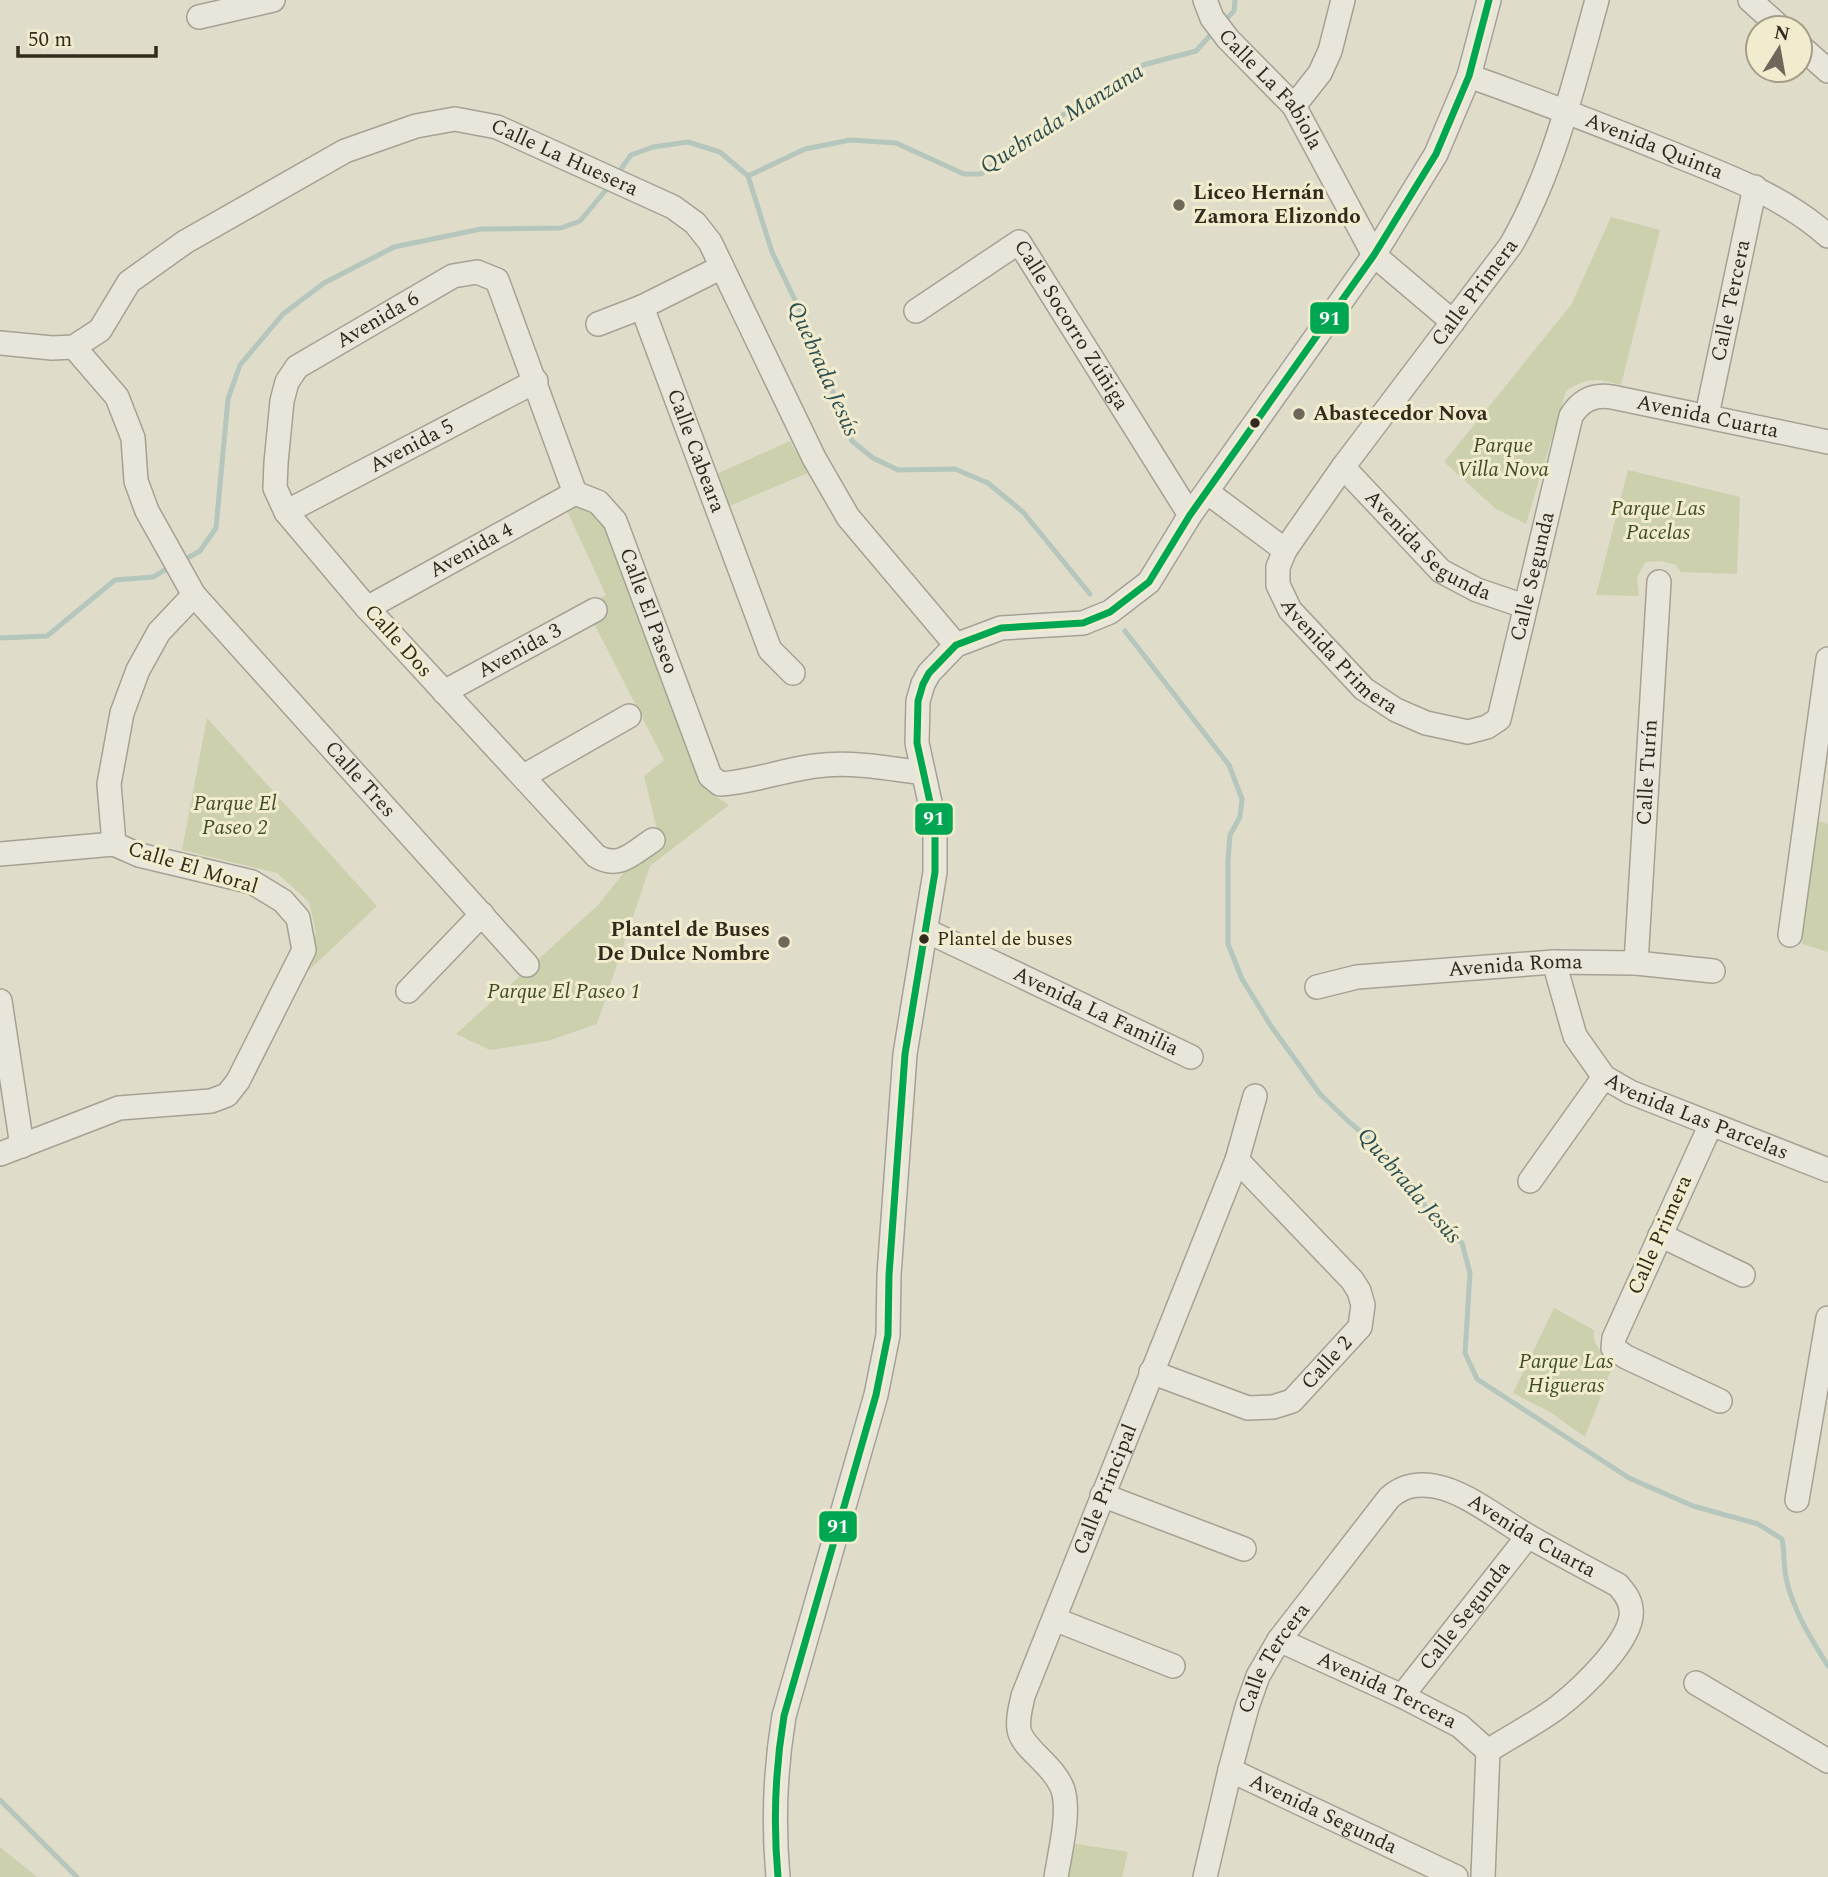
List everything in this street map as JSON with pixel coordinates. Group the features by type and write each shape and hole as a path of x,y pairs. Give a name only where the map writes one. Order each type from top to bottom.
{"street":[{"path":"199,16 273,0"},
{"path":"1293,106 1320,74 1330,51 1343,0"},
{"path":"778,1877 774,1808 777,1761 785,1716 876,1395 888,1335 905,1054 935,873 935,825 917,743 918,701 923,684 929,673 956,645 1001,628 1083,623 1110,612 1149,582 1190,514 1374,255 1436,154 1469,76 1489,0"},
{"name":"Calle Primera","path":"1285,550 1343,467 1511,245 1530,212 1566,110 1597,0"},
{"path":"1750,0 1765,14"},
{"name":"Calle La Fabiola","path":"1209,9 1228,39 1293,106 1374,255"},
{"path":"1814,58 1828,71"},
{"name":"Avenida Quinta","path":"1469,76 1566,110 1755,187 1796,210 1828,236"},
{"name":"Calle La Huesera","path":"74,347 100,330 129,282 185,242 345,151 416,126 455,119 497,127 673,207 695,223 710,242 814,458 848,517 956,645"},
{"name":"Calle Tercera","path":"1707,415 1755,187"},
{"name":"Calle Socorro Zúñiga","path":"916,311 1019,242 1190,514"},
{"path":"1374,255 1453,321"},
{"path":"598,324 642,307 722,267"},
{"name":"Avenida 6","path":"287,382 297,367 453,276 477,272 497,280 536,381"},
{"name":"Calle Cabeara","path":"642,307 770,650 793,673"},
{"path":"0,343 52,348 74,347 117,397 133,438 136,481 162,542 194,594"},
{"path":"536,381 575,493"},
{"name":"Avenida 5","path":"286,512 536,381"},
{"name":"Calle Dos","path":"287,382 282,401 275,488 286,512 367,608 596,856 606,862 620,861 653,840"},
{"name":"Avenida Cuarta","path":"1587,400 1599,395 1612,397 1828,442"},
{"name":"Calle Segunda","path":"1499,719 1571,416 1577,406 1587,400"},
{"name":"Avenida Segunda","path":"1343,467 1441,571 1477,590 1524,606"},
{"path":"1206,492 1285,550"},
{"name":"Avenida 4","path":"367,608 575,493"},
{"name":"Calle El Paseo","path":"575,493 598,502 615,520 710,776 720,784 740,783 817,765 879,766 923,773"},
{"name":"Avenida Primera","path":"1285,550 1278,567 1278,585 1290,610 1364,689 1396,710 1426,723 1468,732 1487,727 1499,719"},
{"name":"Calle Turín","path":"1636,962 1659,582"},
{"name":"Calle El Moral","path":"0,1154 119,1108 211,1101 227,1095 238,1081 304,950 298,918 283,901 252,882 139,855 114,844 109,784 122,713 138,670 159,632 194,594"},
{"name":"Calle Tres","path":"194,594 527,965"},
{"name":"Avenida 3","path":"444,692 595,610"},
{"path":"1790,935 1828,659"},
{"path":"524,776 629,716"},
{"path":"0,854 114,844"},
{"path":"408,991 482,914"},
{"name":"Avenida La Familia","path":"926,931 1191,1057"},
{"name":"Avenida Roma","path":"1317,987 1357,977 1554,962 1636,962 1713,971"},
{"name":"Avenida Las Parcelas","path":"1554,962 1575,1037 1604,1077 1630,1092 1828,1169"},
{"path":"0,1001 22,1146"},
{"path":"1530,1181 1604,1077"},
{"name":"Calle Principal","path":"1056,1877 1066,1804 1063,1789 1055,1773 1027,1746 1019,1732 1018,1718 1023,1696 1237,1160 1255,1096"},
{"name":"Calle Primera","path":"1711,1124 1614,1338 1613,1348 1626,1357 1720,1401"},
{"name":"Calle 2","path":"1151,1372 1248,1408 1273,1408 1292,1401 1360,1327 1363,1305 1352,1280 1237,1160"},
{"path":"1660,1235 1743,1275"},
{"path":"1797,1500 1828,1318"},
{"name":"Calle Tercera","path":"1205,1877 1230,1770 1258,1676 1279,1640 1389,1498 1400,1489 1418,1484"},
{"name":"Avenida Cuarta","path":"1418,1484 1454,1492 1618,1585 1627,1597 1631,1609 1626,1634 1584,1684 1558,1707 1488,1751"},
{"path":"1102,1495 1244,1549"},
{"name":"Calle Segunda","path":"1402,1696 1528,1536"},
{"path":"1054,1619 1173,1666"},
{"name":"Avenida Tercera","path":"1279,1640 1461,1726 1488,1751"},
{"path":"1696,1683 1828,1761"},
{"path":"1483,1877 1488,1751"},
{"name":"Avenida Segunda","path":"1230,1770 1456,1877"}],"green space":[{"name":"Parque Villa Nova","path":"1611,217 1660,230 1621,385 1592,380 1566,391 1526,524 1496,509 1444,462 1571,305"},
{"path":"790,441 808,473 727,507 714,475"},
{"name":"Parque Las Pacelas","path":"1628,470 1740,497 1737,574 1681,572 1676,565 1661,561 1646,562 1637,577 1639,596 1596,595"},
{"name":"Parque El Paseo 1","path":"580,505 604,518 708,791 729,805 650,866 597,1024 548,1041 490,1050 456,1034 598,905 626,870 662,850 644,776 664,760 585,606 606,595 567,511"},
{"name":"Parque El Paseo 2","path":"207,718 377,906 307,972 316,932 309,902 277,873 182,850"},
{"path":"1815,820 1828,824 1828,952 1802,944"},
{"name":"Parque Las Higueras","path":"1554,1308 1594,1330 1599,1349 1615,1360 1585,1437 1550,1412 1513,1393"},
{"path":"1070,1843 1128,1852 1122,1877 1065,1877"},
{"path":"0,1847 37,1877 0,1877"}],"waterway":[{"name":"Quebrada Manzana","path":"1222,23 1234,11 1235,0"},
{"name":"Quebrada Manzana","path":"748,176 805,149 850,140 896,143 964,174 981,174 1037,131 1143,65 1196,51 1215,30"},
{"path":"616,176 631,155 653,147 688,142 720,152 748,176"},
{"name":"Quebrada Jesús","path":"748,176 772,252 805,321 852,441 873,458 898,470 955,469 988,483 1023,512 1090,594"},
{"path":"182,561 200,551 216,528 228,399 240,365 283,314 324,283 394,247 481,229 561,228 580,221 611,184"},
{"path":"0,638 47,636 115,580 153,577 170,567"},
{"name":"Quebrada Jesús","path":"1125,631 1229,765 1242,799 1240,817 1230,835 1228,861 1228,944 1242,979 1271,1026 1320,1094 1383,1150 1435,1219 1462,1243 1470,1273 1465,1353 1477,1379 1629,1478 1693,1506 1758,1524 1782,1539 1790,1593 1804,1626 1828,1666"},
{"path":"0,1800 77,1877"}],"transit line":[{"name":"91","path":"778,1877 776,1796 784,1716 876,1395 888,1335 889,1275 905,1054 935,872 935,825 917,743 918,701 923,684 929,673 956,645 1001,628 1083,623 1110,612 1149,582 1190,515 1374,255 1436,154 1469,76 1489,0"}],"place":[{"name":"Liceo Hernán Zamora Elizondo","path":"1179,205"},
{"name":"Abastecedor Nova","path":"1299,414"},
{"name":"Plantel de buses","path":"924,939"},
{"name":"Plantel de Buses De Dulce Nombre","path":"784,942"}]}
